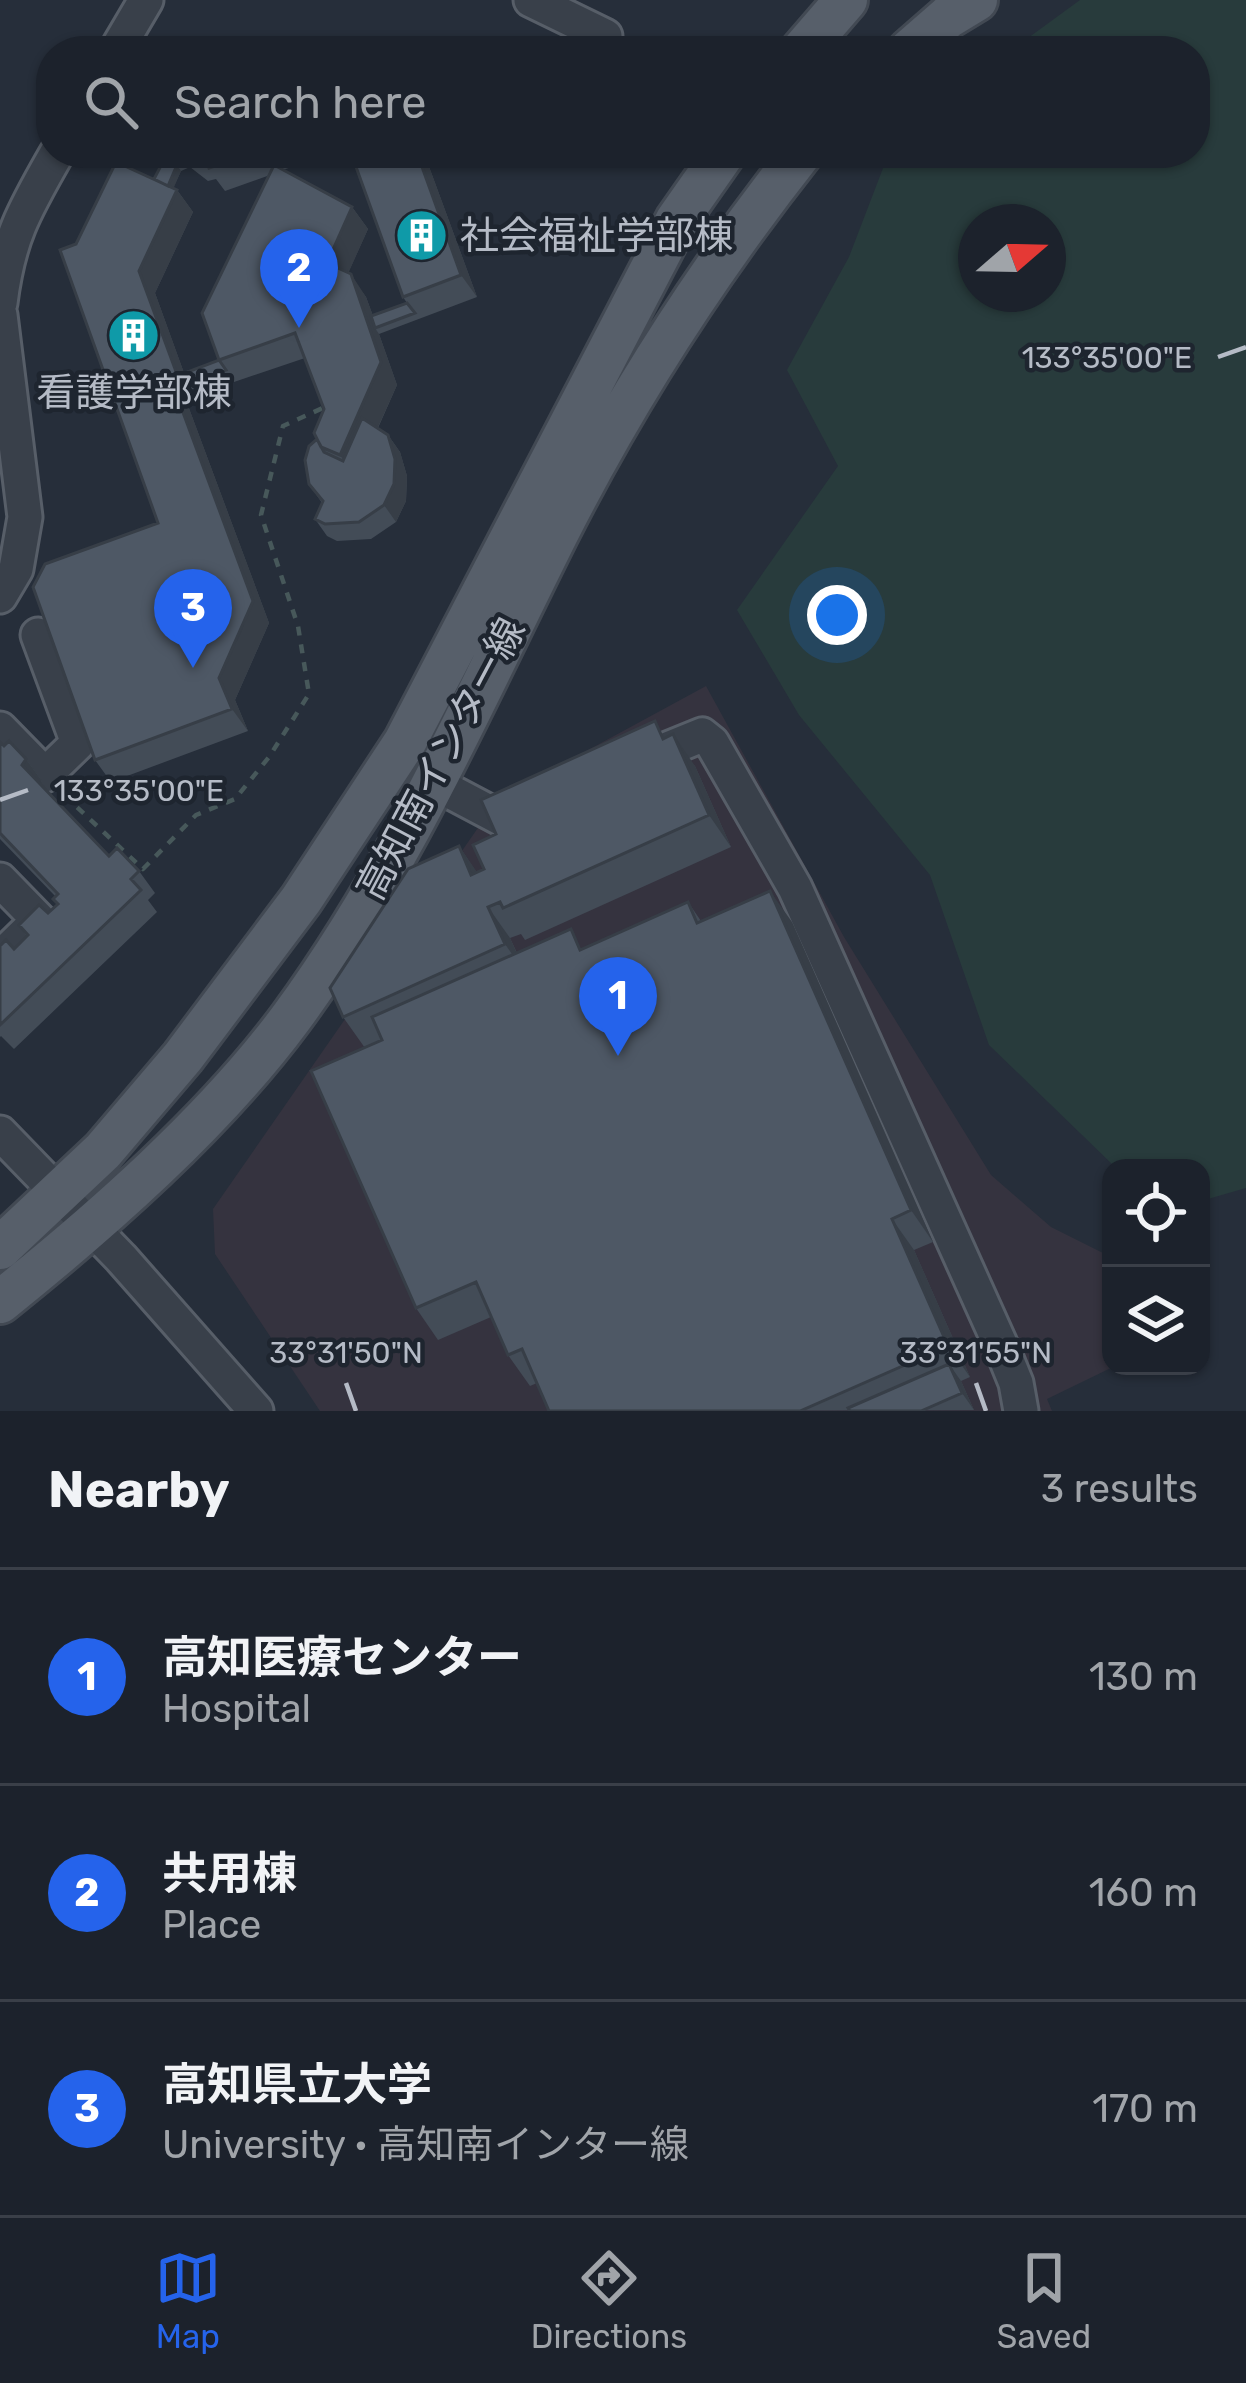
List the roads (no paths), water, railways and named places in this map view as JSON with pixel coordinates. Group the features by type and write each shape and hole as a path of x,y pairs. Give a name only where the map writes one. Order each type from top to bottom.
{"main road":[{"path":"815,36 846,0"},
{"path":"926,36 976,0"},
{"name":"高知南インター線","path":"0,1248 103,1151 183,1057 301,900 405,742 677,220 713,168"},
{"name":"高知南インター線","path":"0,1303 230,1092 291,1017 436,784 558,532 627,404 720,258 790,168"}],"street":[{"path":"125,36 146,0"},
{"path":"531,0 604,36"},
{"path":"0,303 5,256 49,168"},
{"path":"0,315 25,517 16,569 0,596"},
{"path":"0,729 45,775 78,743 38,635"},
{"path":"612,773 690,737 702,735 712,743 795,888 1016,1383 1021,1411"},
{"path":"436,784 506,821 554,800"},
{"path":"0,880 39,920 0,958"},
{"path":"0,1133 183,1326 256,1411"}],"place":[{"name":"社会福祉学部棟","path":"421,236"},
{"name":"共用棟","path":"299,328"},
{"name":"看護学部棟","path":"134,336"},
{"name":"高知県立大学","path":"193,668"},
{"name":"高知医療センター","path":"618,1056"}]}
